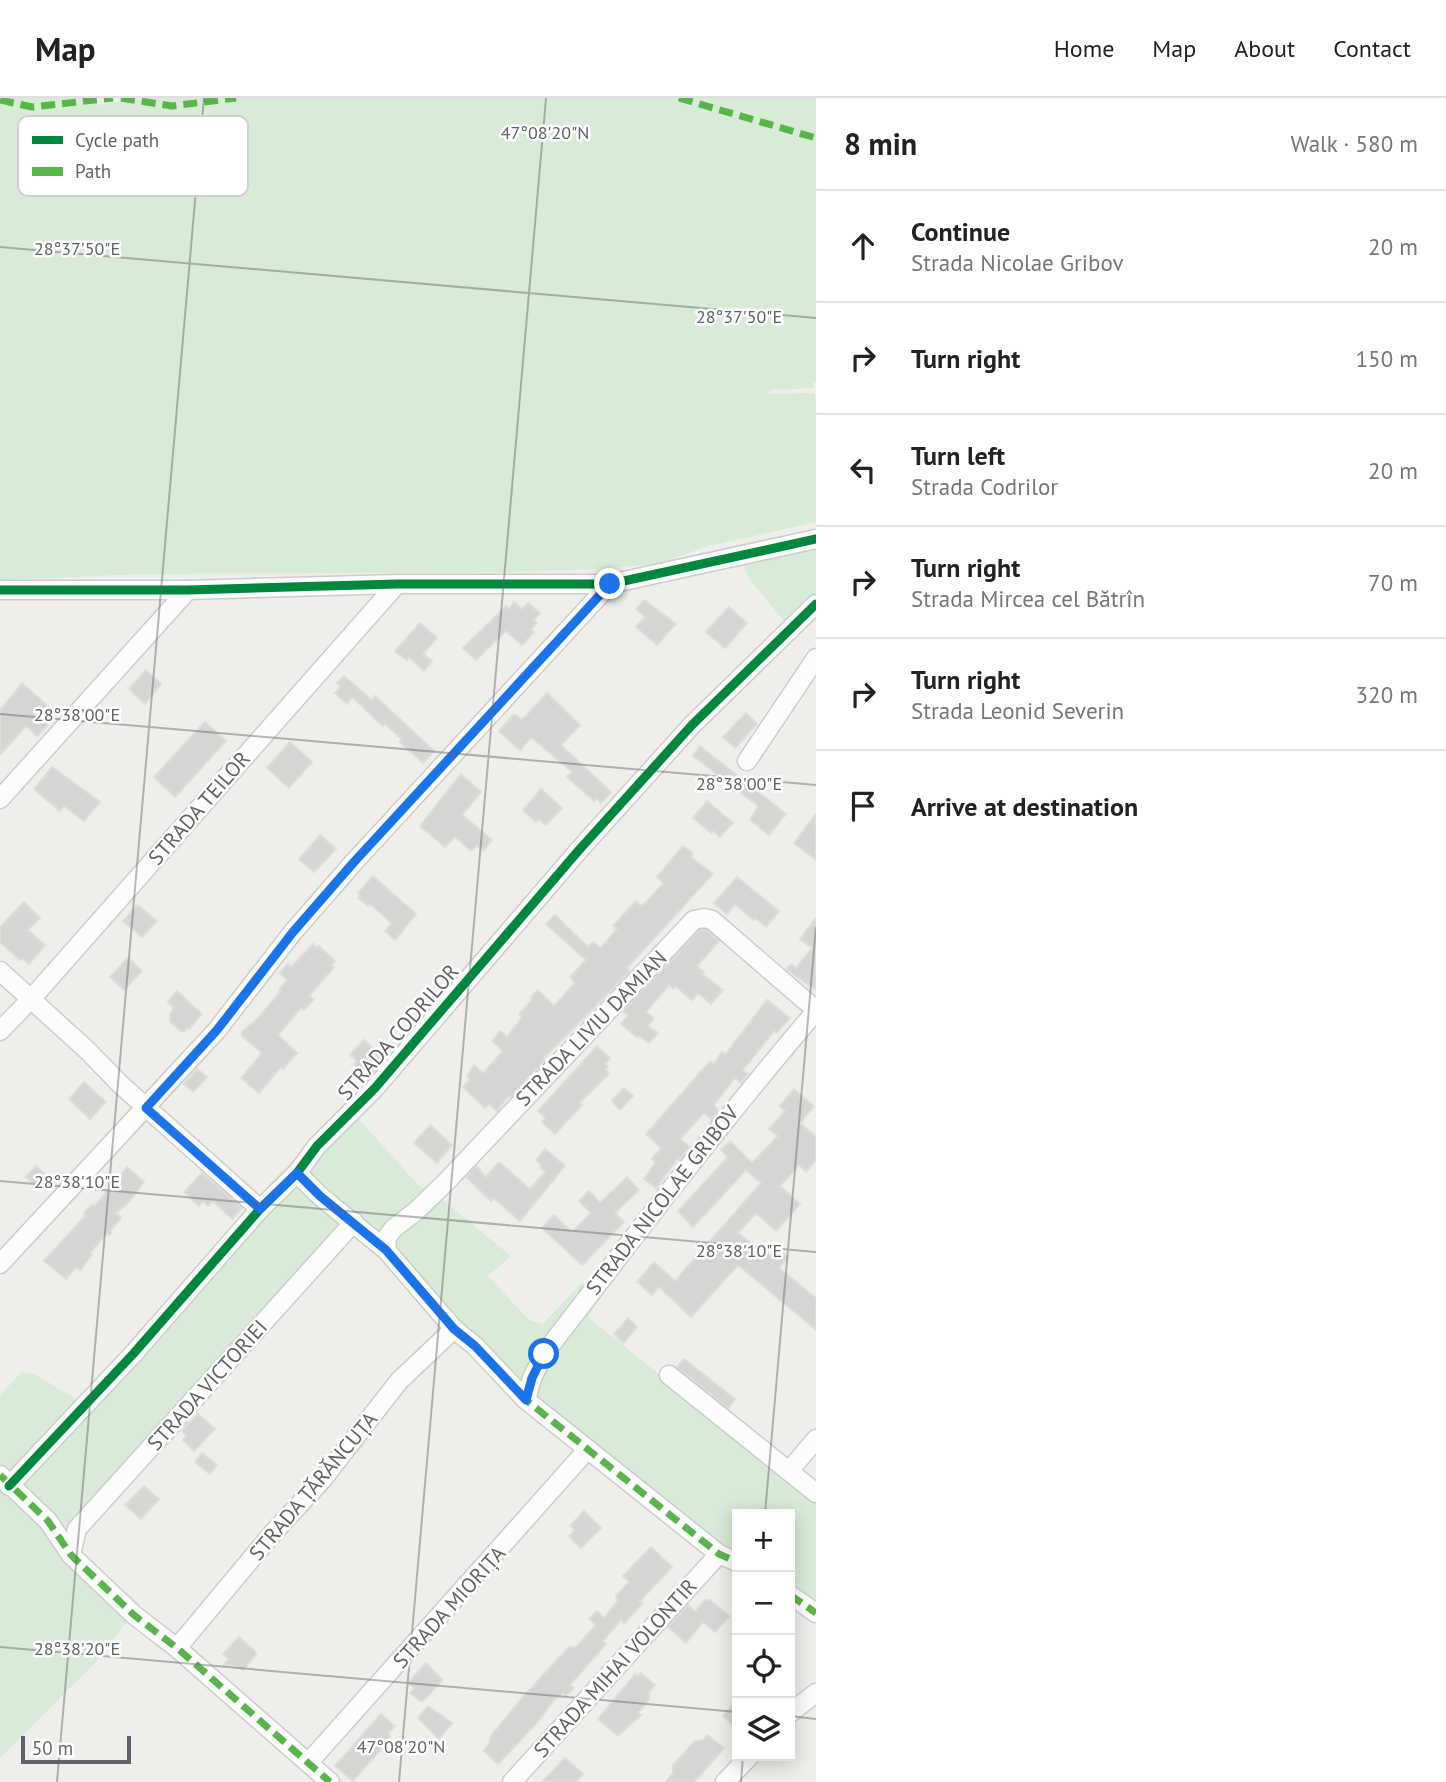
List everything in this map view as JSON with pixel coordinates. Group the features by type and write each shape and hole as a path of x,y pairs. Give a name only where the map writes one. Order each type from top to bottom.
{"street":[{"path":"0,590 188,590 397,583 610,584 816,539"},
{"name":"STRADA TEILOR","path":"0,1031 397,583"},
{"path":"0,1264 217,1030 293,932 354,862 610,584"},
{"path":"0,799 188,590"},
{"name":"STRADA CODRILOR","path":"5,1481 134,1353 260,1209 297,1173 317,1146 375,1088 570,860 692,725 816,604"},
{"path":"747,761 816,658"},
{"name":"STRADA LIVIU DAMIAN","path":"386,1250 387,1237 394,1228 445,1183 694,920 712,920 816,1010"},
{"path":"0,971 32,998 146,1108 260,1209"},
{"name":"STRADA NICOLAE GRIBOV","path":"526,1400 532,1378 544,1354 710,1137 816,1010"},
{"path":"297,1173 320,1196 386,1250 454,1329 475,1346 526,1400 719,1554 732,1560"},
{"name":"STRADA VICTORIEI","path":"71,1555 77,1530 354,1222"},
{"name":"STRADA ȚĂRĂNCUȚA","path":"177,1648 272,1534 322,1480 399,1381 454,1329"},
{"path":"669,1375 816,1493"},
{"path":"789,1471 816,1439"},
{"name":"STRADA MIORIȚA","path":"309,1762 587,1450"},
{"path":"5,1481 48,1521 71,1555 134,1615 177,1648 330,1782"},
{"name":"STRADA MIHAI VOLONTIR","path":"512,1782 719,1554"},
{"path":"795,1598 816,1613"},
{"path":"795,1709 816,1693"},
{"path":"725,1782 745,1761"}],"green space":[{"path":"0,98 91,98 98,105 145,98 816,98 816,382 813,383 814,388 770,390 769,394 814,393 816,522 709,546 656,564 594,569 143,574 0,580"},
{"path":"816,547 816,594 786,624 749,578 742,562"},
{"path":"348,1107 419,1186 437,1195 511,1256 488,1276 529,1320 543,1324 581,1283 603,1294 588,1317 816,1500 816,1605 795,1590 795,1509 732,1509 732,1554 721,1550 698,1551 634,1497 355,1217 82,1530 77,1552 140,1604 99,1659 0,1758 0,1395 22,1372 35,1374 80,1402 262,1196 271,1182"}],"building":[{"path":"644,600 676,624 657,645 636,627 645,617 636,609"},
{"path":"514,602 522,609 528,603 540,613 534,620 537,623 531,630 534,632 522,645 506,631 476,660 463,648 506,606 509,609"},
{"path":"729,607 747,623 725,648 706,632"},
{"path":"420,623 437,638 423,654 432,661 424,671 409,657 407,660 395,651"},
{"path":"146,670 161,684 145,704 129,689"},
{"path":"344,676 372,700 375,696 434,751 423,763 400,742 402,739 385,724 383,726 352,697 347,704 335,693 341,687 337,683"},
{"path":"22,683 49,707 40,718 48,725 37,736 26,726 0,755 0,710"},
{"path":"547,693 580,725 561,745 611,792 601,803 596,798 594,801 567,777 572,772 531,737 520,750 499,731 514,714 522,720"},
{"path":"746,713 757,724 735,748 723,737"},
{"path":"205,722 226,741 175,797 154,777"},
{"path":"290,742 312,762 289,788 267,768"},
{"path":"700,746 786,814 769,835 750,820 758,806 693,756"},
{"path":"52,767 100,802 84,821 64,806 60,811 34,789"},
{"path":"461,774 481,792 462,815 492,840 483,851 477,845 471,851 455,837 445,847 420,826"},
{"path":"541,789 562,808 546,825 538,819 536,822 523,810"},
{"path":"707,801 733,823 720,837 693,818"},
{"path":"816,814 816,860 794,843"},
{"path":"320,835 336,849 314,872 299,859"},
{"path":"683,846 693,853 691,857 713,874 627,968 630,971 543,1059 510,1098 508,1097 497,1111 489,1104 485,1108 463,1087 470,1079 467,1076 474,1065 483,1073 503,1051 492,1041 500,1031 507,1037 522,1017 519,1014 532,1000 530,998 538,990 554,1006 575,983 570,977 586,960 546,924 555,915 588,947 593,942 601,948 617,929 613,926 636,901 642,906 664,883 657,877"},
{"path":"373,876 416,914 395,940 385,931 392,923 370,904 368,906 358,898 358,893"},
{"path":"737,877 779,911 766,927 755,918 753,920 735,904 727,914 714,903"},
{"path":"24,902 40,918 28,930 45,945 29,964 22,958 20,960 0,942 0,927"},
{"path":"138,905 157,921 142,937 123,921"},
{"path":"816,918 816,990 786,969 791,964 796,968 812,948 800,939"},
{"path":"700,930 707,930 719,941 697,966 704,972 702,974 723,990 711,1004 698,993 692,1000 675,986 673,989 669,985 646,1012 654,1018 648,1026 658,1033 649,1043 639,1036 638,1038 621,1024 628,1015 623,1011"},
{"path":"313,944 335,961 331,965 334,967 309,996 314,999 304,1010 301,1008 278,1035 297,1053 259,1093 241,1078 262,1053 242,1036 242,1032 281,991 279,990 287,980 280,973 288,964 291,967"},
{"path":"128,958 142,971 124,990 110,977"},
{"path":"177,991 202,1014 185,1031 170,1022 170,1014 174,1008 168,1002"},
{"path":"767,1000 790,1018 777,1033 774,1031 743,1070 748,1074 741,1083 735,1078 714,1105 719,1111 712,1120 704,1113 680,1139 690,1147 679,1160 678,1158 656,1188 644,1179 656,1162 652,1159 661,1148 646,1134 710,1061 714,1064 722,1052 725,1055"},
{"path":"364,1040 385,1059 372,1073 369,1070 365,1074 354,1064 357,1061 350,1055"},
{"path":"597,1046 610,1058 605,1064 608,1067 605,1070 609,1074 579,1103 582,1105 555,1134 542,1122 545,1118 538,1111"},
{"path":"197,1069 207,1077 193,1092 184,1084"},
{"path":"84,1082 106,1102 90,1119 69,1099"},
{"path":"624,1088 633,1096 620,1110 612,1101"},
{"path":"794,1089 814,1106 800,1123 816,1137 816,1160 806,1172 799,1165 780,1186 800,1204 776,1231 756,1213 738,1233 771,1256 778,1249 788,1257 779,1268 816,1298 816,1330 738,1265 691,1317 659,1287 652,1295 637,1282 654,1262 675,1281 761,1183 746,1170 693,1227 678,1211 728,1157 721,1150 730,1141 752,1163 778,1136 769,1129 785,1111 780,1106"},
{"path":"430,1125 452,1145 437,1163 414,1143"},
{"path":"545,1149 565,1166 520,1221 494,1198 491,1201 466,1177 476,1166 486,1177 499,1162 530,1189 545,1172 536,1160"},
{"path":"36,1166 47,1176 37,1187 26,1177"},
{"path":"127,1167 144,1182 128,1203 116,1213 121,1218 111,1233 107,1233 90,1253 92,1255 80,1270 76,1267 66,1279 44,1261"},
{"path":"202,1173 242,1208 232,1219 213,1201 208,1206 203,1201 199,1206 184,1192"},
{"path":"627,1177 639,1190 615,1213 624,1222 582,1265 542,1228 554,1215 572,1232 591,1213 579,1201 589,1191 600,1203"},
{"path":"628,1318 637,1327 623,1343 614,1334"},
{"path":"684,1359 735,1399 728,1408 677,1367"},
{"path":"198,1414 215,1429 194,1451 183,1440 187,1436 182,1431"},
{"path":"202,1453 217,1465 210,1474 195,1462"},
{"path":"144,1486 159,1499 141,1519 125,1505"},
{"path":"584,1511 601,1528 581,1548 569,1536 575,1530 570,1526"},
{"path":"651,1547 672,1567 640,1601 643,1603 630,1617 624,1623 621,1620 603,1641 606,1644 570,1685 574,1688 566,1696 563,1693 555,1699 535,1725 498,1764 484,1751 491,1736 569,1647 576,1647 596,1625 589,1619 597,1611 604,1618 617,1602 616,1596 629,1582 623,1576"},
{"path":"705,1600 710,1600 729,1616 715,1632 703,1622 686,1643 668,1627 688,1605 695,1612"},
{"path":"239,1637 256,1655 243,1670 224,1665 229,1659 223,1654"},
{"path":"426,1663 443,1680 422,1702 410,1693 414,1688 408,1683"},
{"path":"641,1673 655,1685 649,1692 649,1700 638,1713 641,1715 618,1736 598,1719 635,1674 638,1676"},
{"path":"732,1705 732,1724 723,1716"},
{"path":"428,1706 452,1723 439,1739 418,1718"},
{"path":"381,1714 395,1726 389,1732 390,1739 353,1781 335,1766"},
{"path":"707,1735 724,1748 713,1761 694,1782 666,1782 673,1773 673,1765 695,1741 703,1740"},
{"path":"565,1758 583,1774 576,1782 542,1782"}],"marked path":[{"path":"0,100 32,107 113,98"},
{"path":"121,98 172,106 236,98"},
{"path":"679,98 816,138"},
{"path":"297,1173 320,1196 386,1250 454,1329 475,1346 526,1400 719,1554 732,1560"},
{"path":"0,1475 48,1521 71,1555 134,1615 177,1648 330,1782"},
{"path":"795,1598 816,1613"}],"cycle path":[{"path":"0,590 610,584 816,539"},
{"path":"9,1486 134,1353 260,1209 297,1173 317,1146 375,1088 579,850 692,725 816,604"}],"route":[{"path":"544,1354 532,1378 526,1400 475,1346 454,1329 386,1250 320,1196 297,1173 260,1209 146,1108 217,1030 293,932 354,862 610,584"}]}
